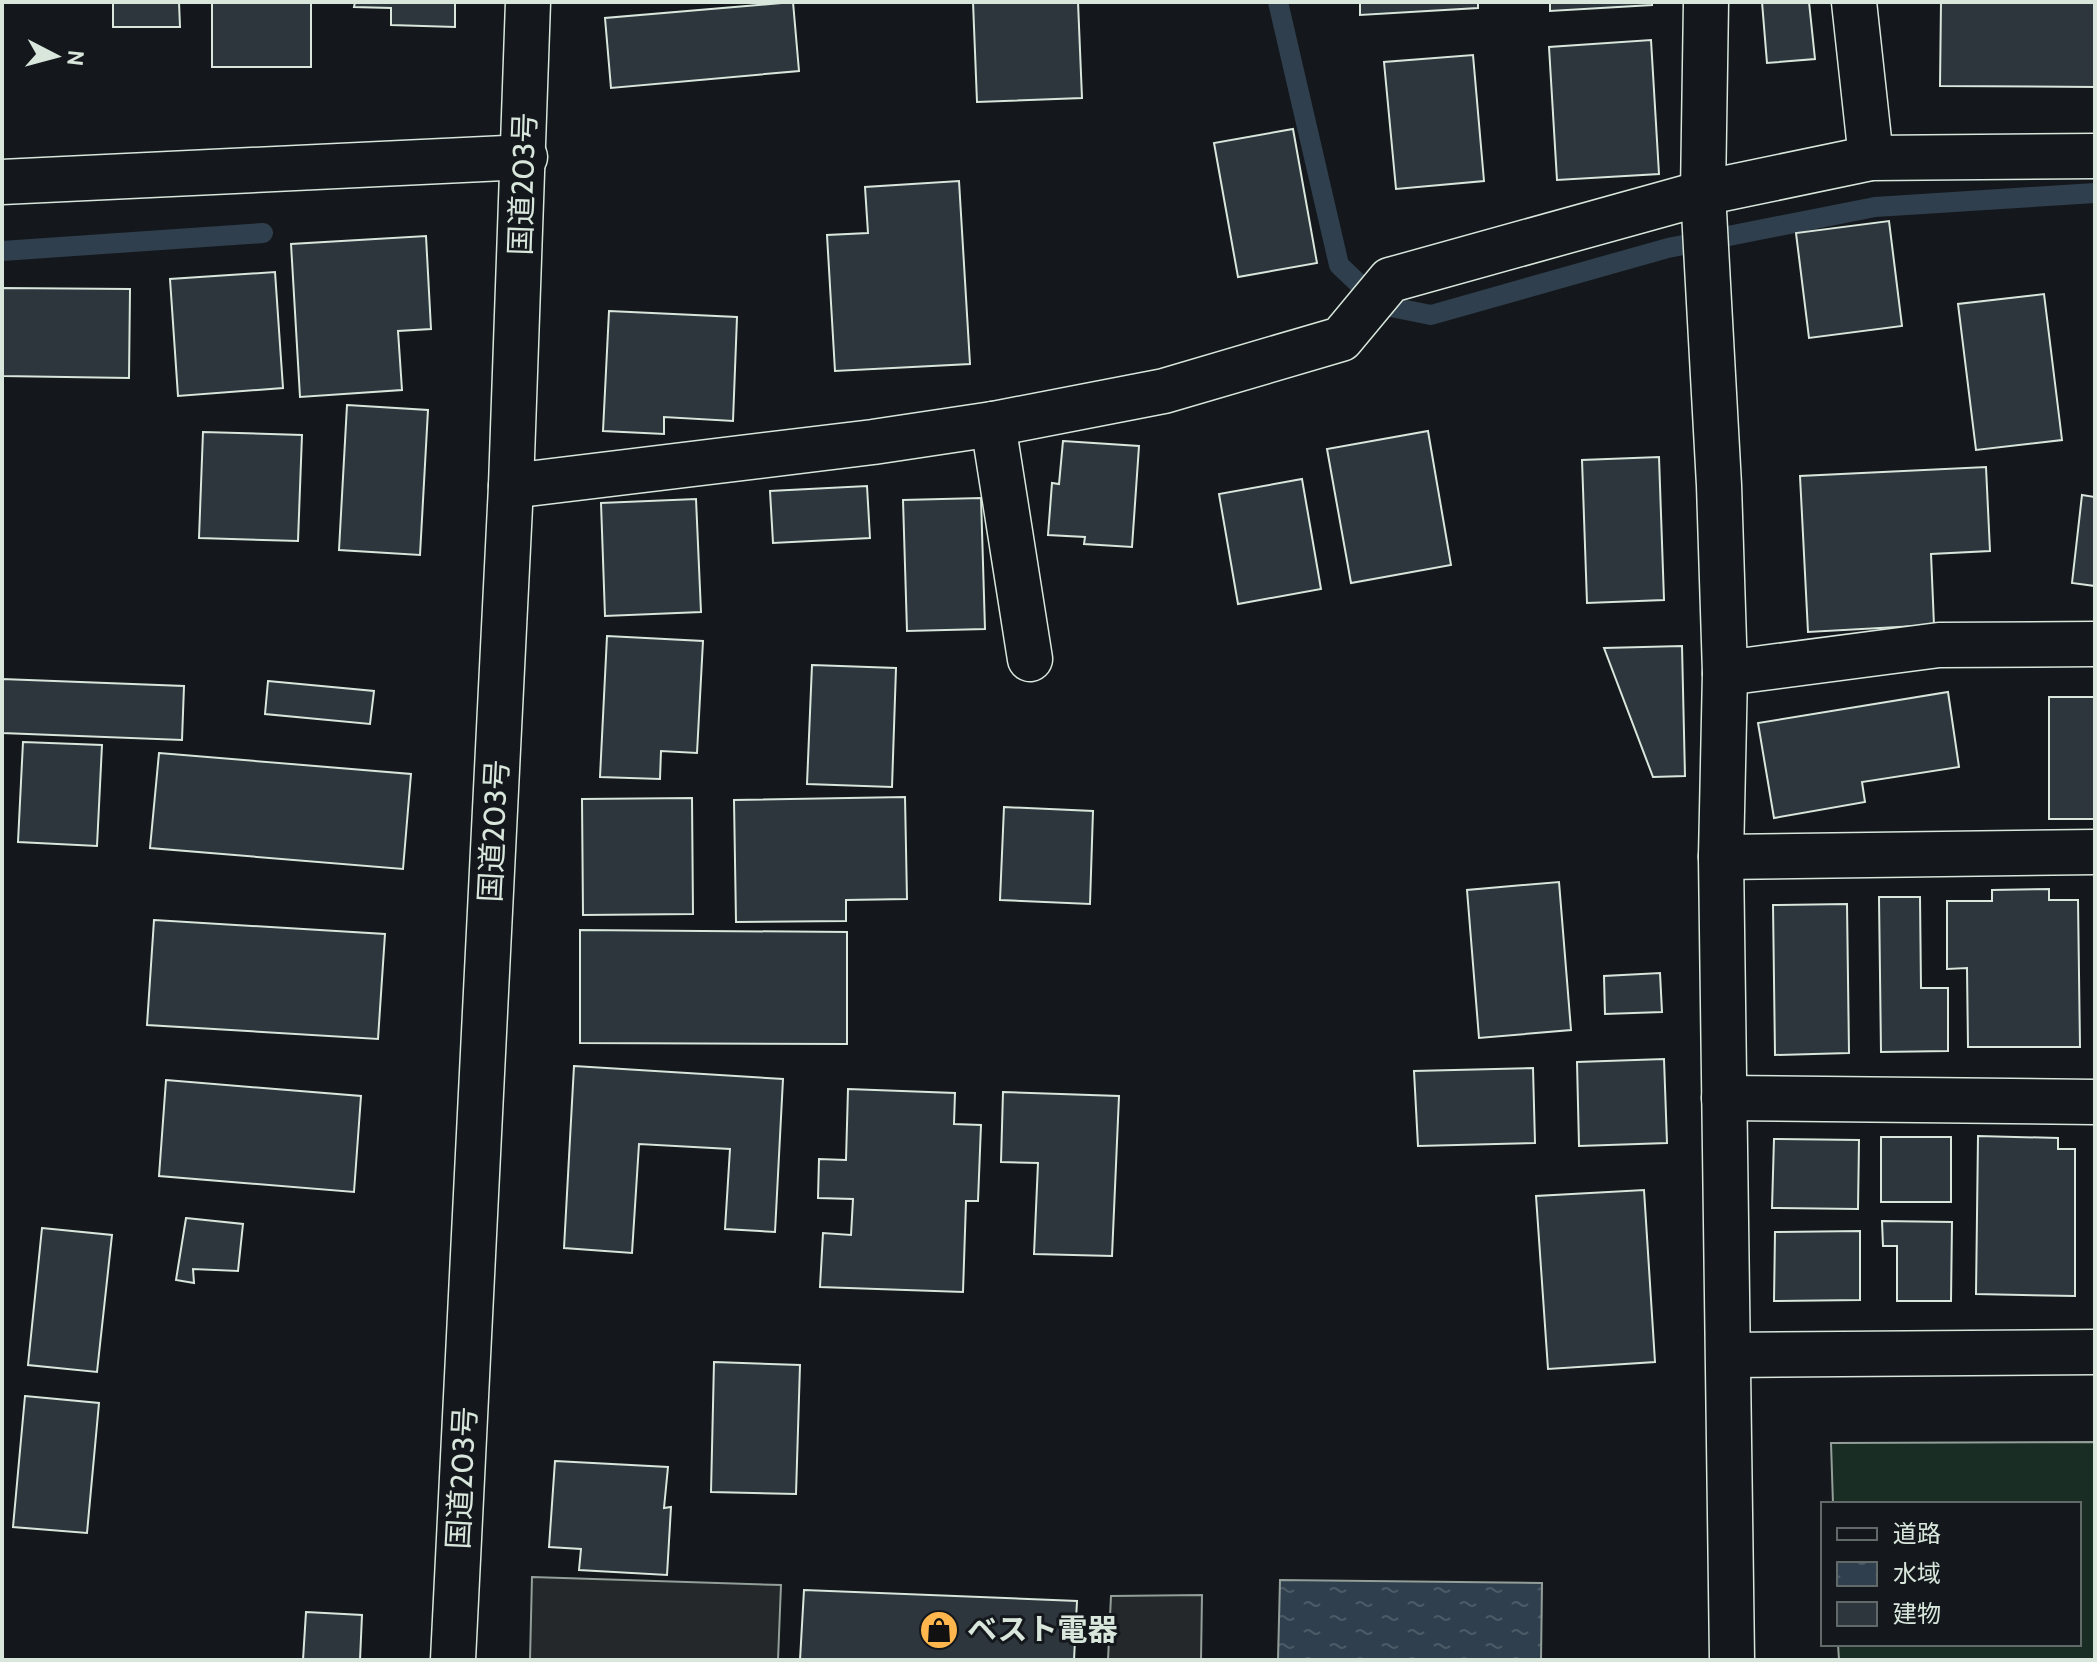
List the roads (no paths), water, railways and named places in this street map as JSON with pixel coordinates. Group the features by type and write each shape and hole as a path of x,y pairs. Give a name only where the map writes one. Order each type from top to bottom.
{"main road":[{"name":"国道203号","path":"453,1660 511,486 525,157 528,2"},
{"path":"1706,2 1703,193 1719,485 1725,673 1721,857 1732,1660"},
{"path":"1854,2 1871,158"},
{"path":"511,486 858,444 993,424 1164,391 1341,339 1390,280 1703,193 1871,158 2095,156"},
{"path":"2,182 525,157"},
{"path":"993,424 1030,659"},
{"path":"1725,673 1939,645 2095,644"},
{"path":"1721,857 2095,852"},
{"path":"1724,1098 2095,1102"},
{"path":"1729,1355 2095,1352"}],"water":[{"path":"1280,1580 1542,1583 1541,1660 1278,1660"}],"waterway":[{"path":"1278,2 1339,265 1381,305 1431,315 1668,248 1875,207 2095,193"},
{"path":"2,251 263,233"}],"place":[{"name":"ベスト電器","path":"939,1630"}]}
